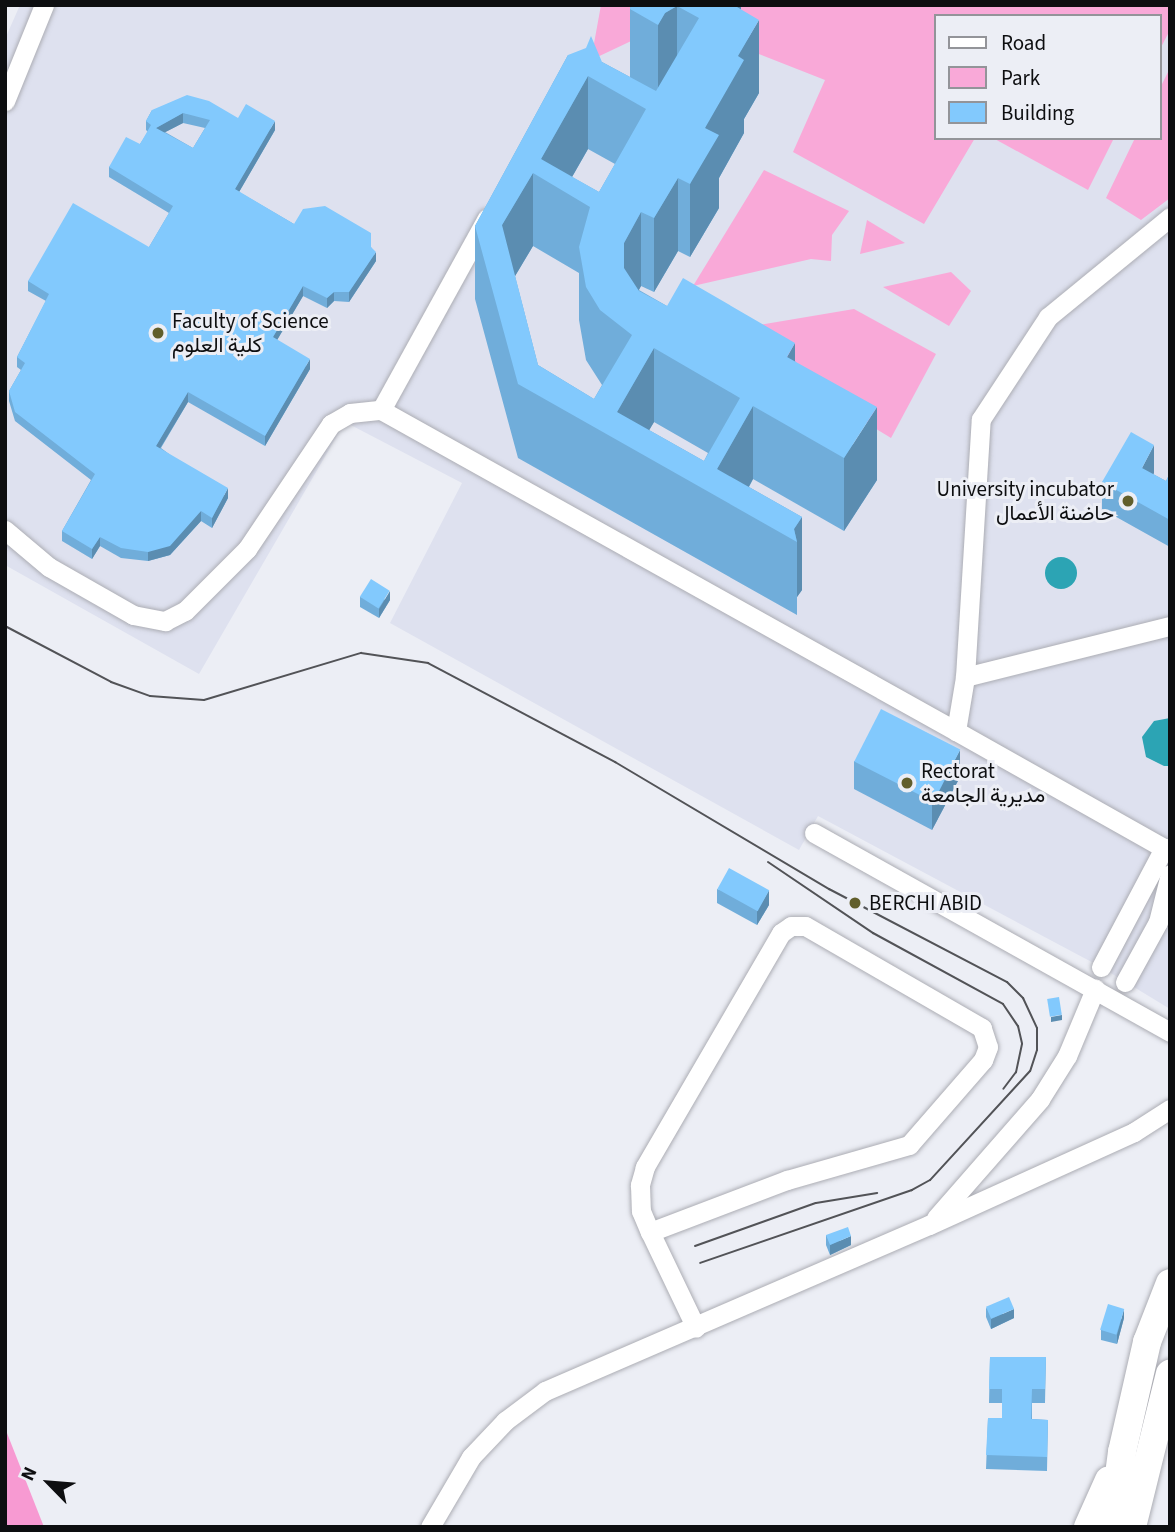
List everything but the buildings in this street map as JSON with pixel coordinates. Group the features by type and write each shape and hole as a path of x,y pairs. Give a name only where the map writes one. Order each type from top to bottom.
{"highway":[{"path":"1112,1527 1122,1452 1147,1342 1170,1283"},
{"path":"1132,1527 1170,1374"},
{"path":"1088,1527 1122,1452"}],"street":[{"path":"5,101 44,5"},
{"path":"381,410 494,205"},
{"path":"956,731 965,677 981,419 1048,317 1170,217"},
{"path":"5,530 49,567 121,608 144,619 165,621 185,611 247,549 331,424 350,413 381,410 1168,850 1101,967"},
{"path":"965,677 1170,626"},
{"path":"814,833 1170,1032"},
{"path":"1125,982 1157,922 1170,874"},
{"path":"650,1232 787,1180 909,1145 983,1060 988,1047 982,1028 805,926 786,929 645,1167 639,1203 650,1232 696,1328"},
{"path":"929,1225 1040,1099 1067,1056 1095,989"},
{"path":"430,1527 471,1457 525,1406 589,1368 696,1328 929,1225 1134,1132 1169,1110"}],"shaded area":[{"path":"20,5 1170,5 1170,1009 1101,967 818,816 799,850 390,623 462,483 345,422 199,674 5,565 5,39"},
{"path":"5,1428 44,1527 5,1527"}],"green space":[{"path":"601,5 1170,5 1170,30 1161,47 1161,14 934,14 934,140 974,140 924,224 793,152 825,80 746,49 646,34 591,60"},
{"path":"1170,68 1170,198 1141,220 1106,198 1134,140 1161,140 1161,86"},
{"path":"997,140 1113,140 1088,190"},
{"path":"764,170 849,211 832,235 831,261 811,259 693,286"},
{"path":"867,220 905,243 860,254"},
{"path":"951,272 971,291 949,326 883,287"},
{"path":"854,309 936,354 891,438 718,332"}],"water":[{"path":"1061,557 1072,562 1077,573 1072,584 1061,589 1050,584 1045,573 1050,562"},
{"path":"1170,718 1170,766 1164,766 1146,757 1142,737 1154,721"}],"tram line":[{"path":"5,626 111,682 150,696 204,700 361,653 428,663 615,762 829,889 1007,982 1023,998 1037,1028 1037,1050 1030,1071 930,1180 912,1190 700,1263"},
{"path":"768,862 873,933 1003,1004 1018,1026 1022,1044 1016,1072 1003,1089"},
{"path":"695,1246 816,1203 877,1193"}],"place":[{"name":"Faculty of Science كلية العلوم","path":"158,333"},
{"name":"University incubator حاضنة الأعمال","path":"1128,501"},
{"name":"Rectorat مديرية الجامعة","path":"907,783"},
{"name":"BERCHI ABID","path":"855,903"}]}
